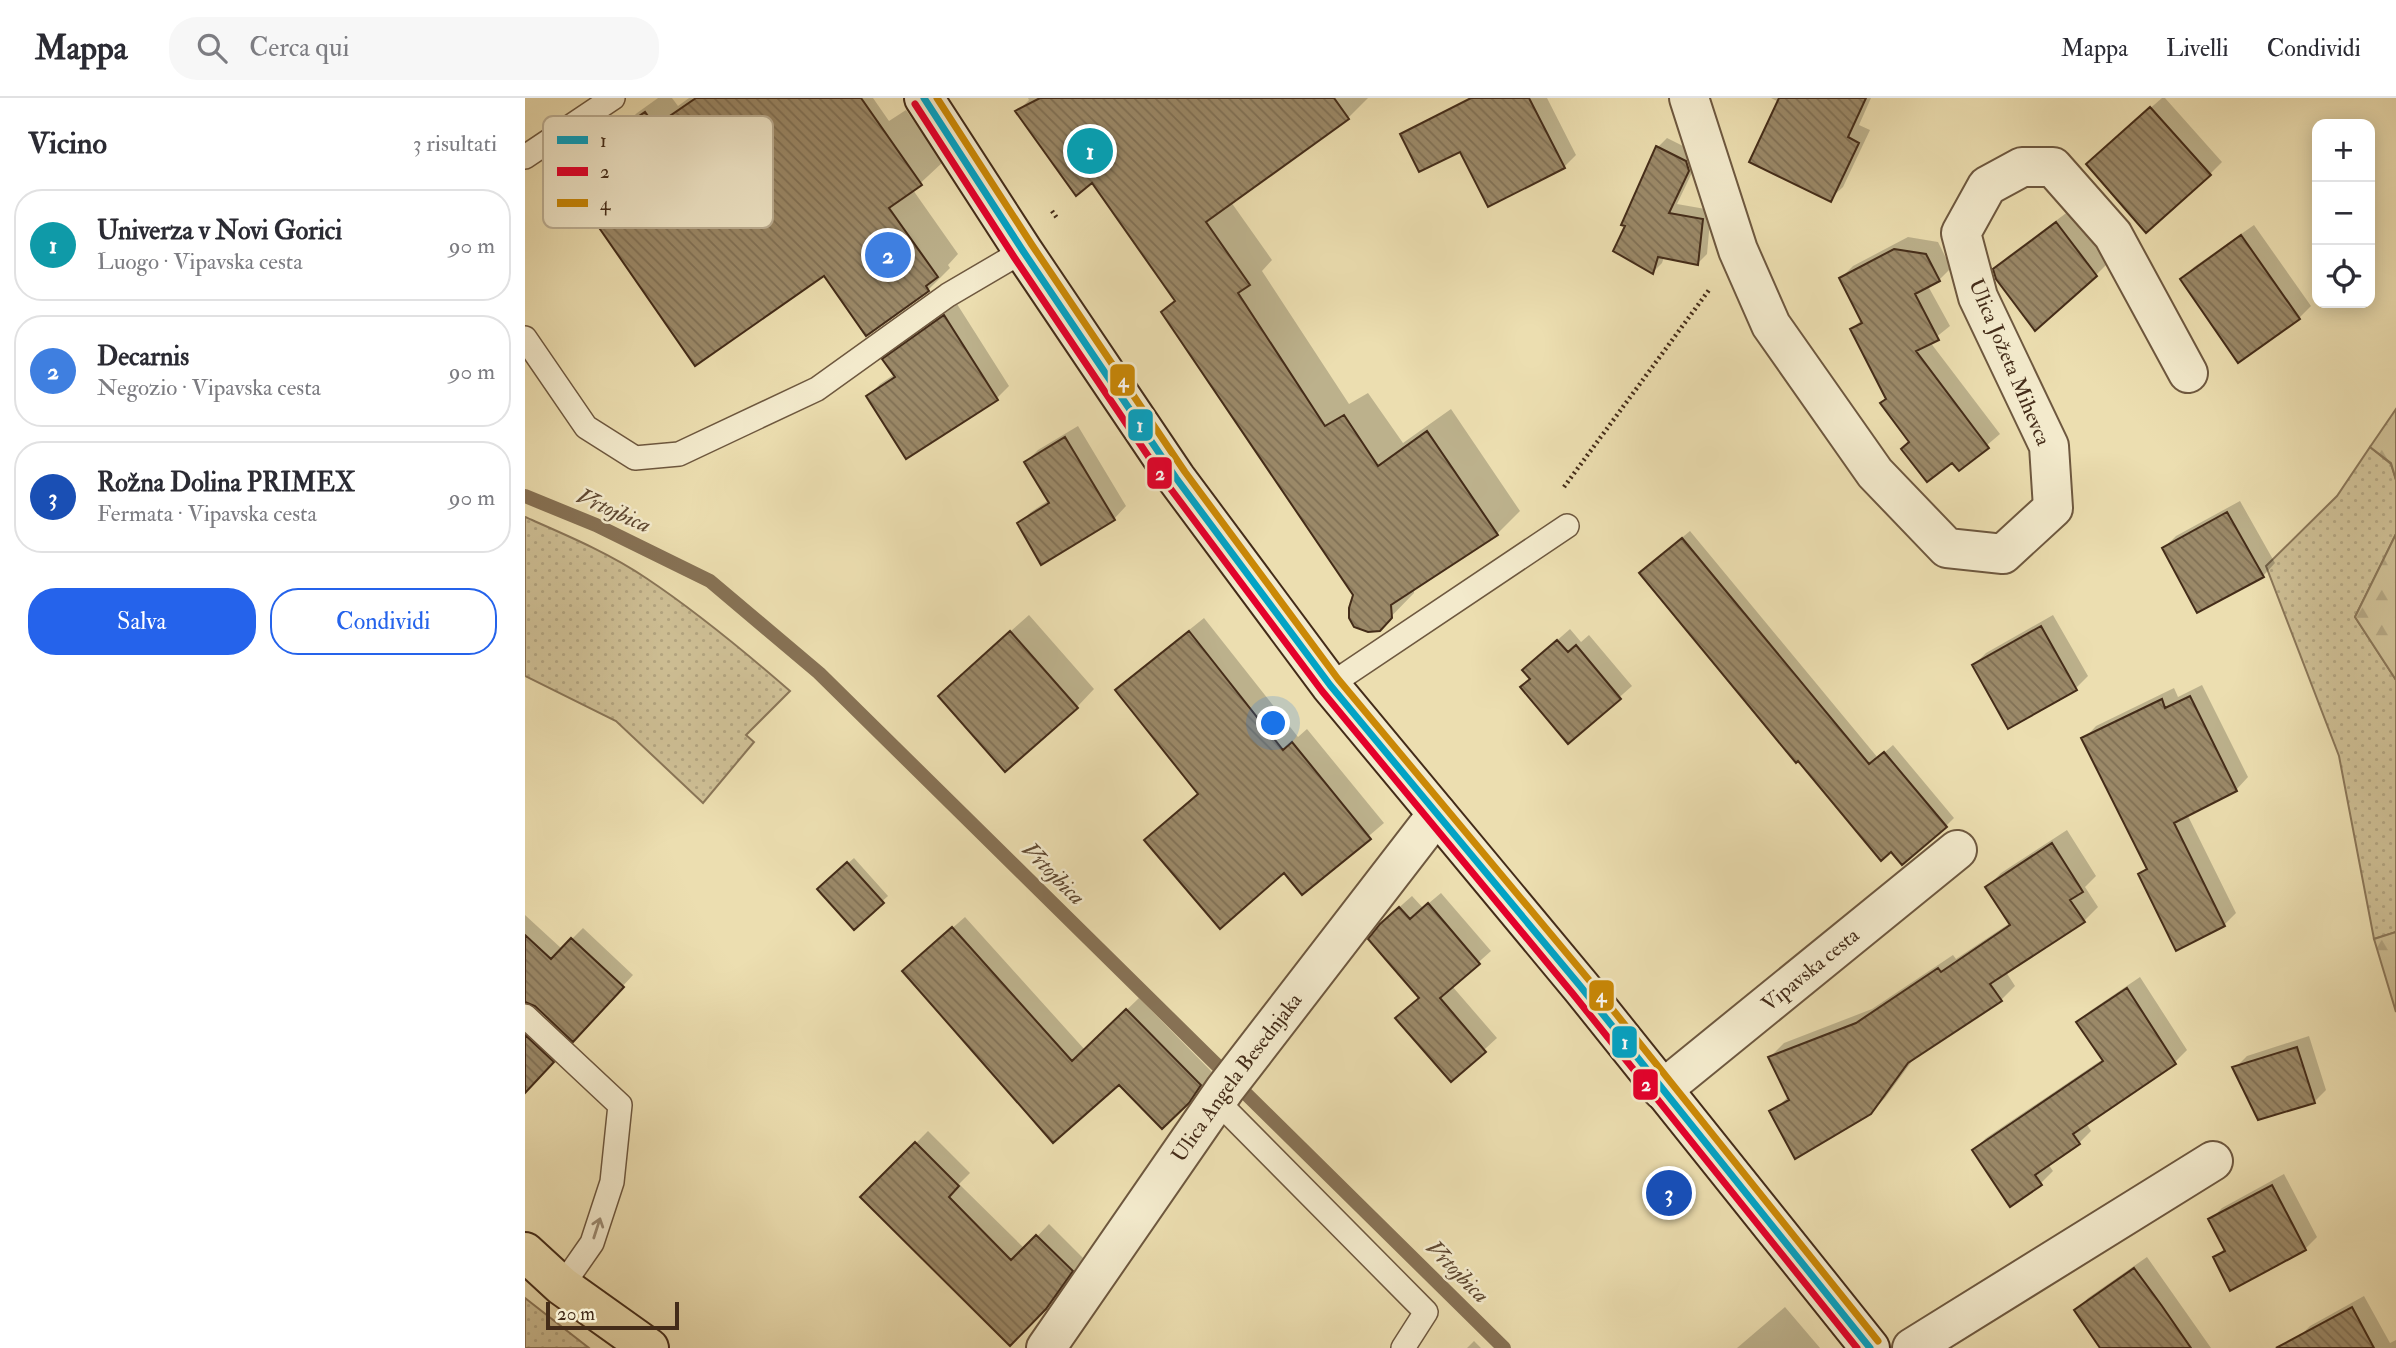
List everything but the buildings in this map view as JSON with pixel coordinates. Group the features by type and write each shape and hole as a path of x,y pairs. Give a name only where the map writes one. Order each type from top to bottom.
{"main road":[{"path":"525,1252 562,1286 649,1348"}],"street":[{"path":"924,98 1176,478 1330,685 1581,987 1870,1348"},
{"name":"Ulica Jožeta Mihevca","path":"1689,98 1738,250 1772,325 1875,473 1947,548 2003,554 2053,508 2049,446 1978,298 1961,233 1987,186 2022,167 2053,167 2113,235 2188,373"},
{"name":"Ulica Angela Besednjaka","path":"1046,1348 1221,1095 1437,814"},
{"name":"Vipavska cesta","path":"1662,1090 1957,850"},
{"path":"1912,1348 2213,1161"}],"lane":[{"path":"586,116 613,98"},
{"path":"525,157 543,145"},
{"path":"525,338 586,427 635,458 679,454 817,388 948,295 1023,251"},
{"path":"1330,685 1567,526"},
{"path":"525,1016 620,1105 612,1182 592,1243 562,1286"},
{"path":"1221,1095 1426,1312 1403,1348"}],"path":[{"path":"1052,211 1057,218"},
{"path":"1564,487 1738,250"}],"green space":[{"path":"2396,409 2396,480 2391,463 2370,447"},
{"path":"2370,447 2391,464 2396,480 2396,534 2355,617 2396,680 2396,932 2374,939 2339,756 2266,566 2337,496"},
{"path":"525,517 602,552 646,578 720,632 790,691 746,735 754,742 703,803 616,721 525,676"},
{"path":"2396,534 2396,680 2355,617"},
{"path":"2396,932 2396,1012 2374,939"},
{"path":"525,1298 589,1348 525,1348"}],"waterway":[{"name":"Vrtojbica","path":"525,496 596,525 710,581 819,673 1504,1348"}],"transit line":[{"name":"1","path":"924,98 1176,478 1330,685 1581,987 1870,1348"},
{"name":"4","path":"937,98 1185,472 1338,679 1589,980 1878,1341"},
{"name":"2","path":"915,104 1167,484 1322,691 1573,994 1857,1348"}],"place":[{"name":"Univerza v Novi Gorici","path":"1090,151"},
{"name":"Decarnis","path":"888,255"},
{"name":"Rožna Dolina PRIMEX","path":"1669,1193"}]}
